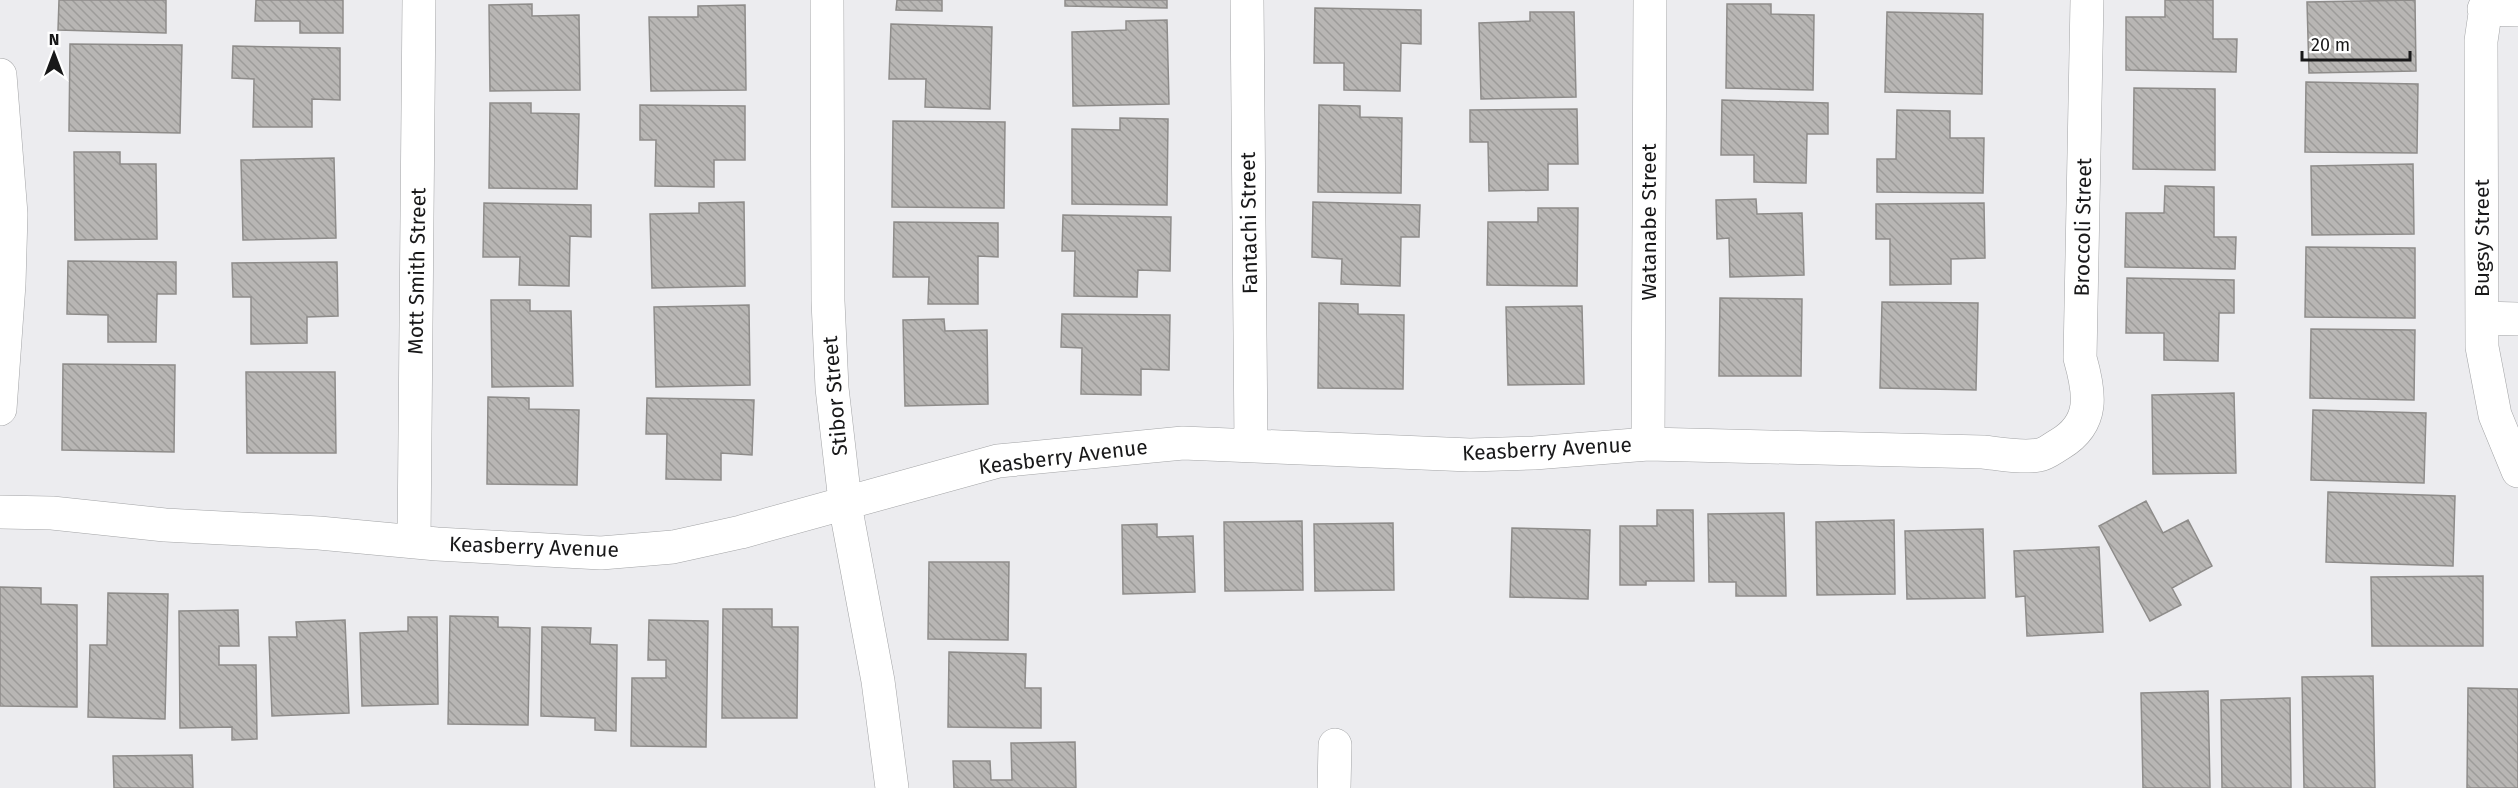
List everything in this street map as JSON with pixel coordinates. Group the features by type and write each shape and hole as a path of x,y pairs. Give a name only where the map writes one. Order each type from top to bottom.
{"street":[{"name":"Mott Smith Street","path":"414,542 419,0"},
{"name":"Stibor Street","path":"827,0 828,301 832,388 846,502 862,601 879,681 892,788"},
{"name":"Fantachi Street","path":"1247,0 1251,445"},
{"name":"Watanabe Street","path":"1648,444 1650,0"},
{"name":"Broccoli Street","path":"2061,443 2078,432 2087,409 2088,387 2080,358 2087,0"},
{"path":"2486,5 2518,10"},
{"name":"Bugsy Street","path":"2486,5 2481,41 2482,318 2486,376 2495,415 2518,471"},
{"path":"0,75 10,214 9,284 0,409"},
{"path":"2482,318 2518,319"},
{"name":"Keasberry Avenue","path":"0,512 52,513 165,525 601,553 663,548 741,532 998,461 1183,443 1470,455 1534,453 1648,444 1983,452 2021,456 2042,455 2061,443"},
{"path":"1334,788 1335,745"}],"building":[{"path":"59,0 166,0 166,33 58,30"},
{"path":"256,0 343,0 343,33 300,33 300,21 255,21"},
{"path":"897,0 942,0 942,11 896,10"},
{"path":"1065,0 1167,0 1167,8 1065,6"},
{"path":"2165,0 2213,0 2213,39 2237,39 2236,72 2126,70 2126,17 2165,17"},
{"path":"2415,0 2416,71 2309,73 2307,2"},
{"path":"532,4 532,16 579,15 580,90 490,91 489,5"},
{"path":"1727,4 1771,4 1771,14 1814,15 1813,90 1726,88"},
{"path":"745,5 746,90 651,91 649,17 698,17 698,6"},
{"path":"1315,8 1421,10 1421,44 1401,43 1400,91 1344,90 1344,63 1314,63"},
{"path":"1530,12 1574,12 1576,97 1481,99 1479,23 1530,21"},
{"path":"1887,12 1983,14 1982,94 1885,92"},
{"path":"1167,20 1169,104 1073,106 1072,32 1126,30 1126,21"},
{"path":"891,24 992,27 990,109 925,107 926,79 889,79"},
{"path":"70,44 182,45 180,133 69,131"},
{"path":"233,46 340,48 340,100 312,99 312,127 253,127 254,79 232,78"},
{"path":"2306,82 2418,84 2417,153 2305,152"},
{"path":"2134,88 2215,89 2215,170 2133,169"},
{"path":"1722,100 1828,103 1828,134 1807,134 1806,183 1754,182 1754,155 1721,155"},
{"path":"490,103 531,103 531,113 579,114 577,189 489,188"},
{"path":"640,105 745,106 745,160 714,160 714,187 655,186 656,140 640,140"},
{"path":"1319,105 1360,106 1360,117 1402,118 1401,193 1318,192"},
{"path":"1577,109 1578,164 1548,164 1548,190 1489,191 1488,142 1470,142 1470,110"},
{"path":"1897,110 1950,111 1950,138 1984,138 1983,193 1877,192 1877,159 1896,159"},
{"path":"1120,118 1168,119 1167,205 1072,204 1072,129 1120,130"},
{"path":"893,121 1005,122 1004,208 892,207"},
{"path":"74,152 120,152 120,164 156,164 157,239 75,240"},
{"path":"334,158 336,238 243,240 241,160"},
{"path":"2413,164 2414,234 2312,235 2311,166"},
{"path":"2165,186 2214,187 2214,237 2236,237 2235,269 2125,267 2126,213 2164,213"},
{"path":"1756,199 1757,214 1802,213 1804,275 1730,277 1729,238 1717,239 1716,200"},
{"path":"744,202 745,286 652,288 650,214 699,213 699,203"},
{"path":"1313,202 1420,205 1419,237 1401,237 1400,286 1341,284 1342,259 1312,257"},
{"path":"484,203 591,205 591,237 570,236 569,286 519,285 520,257 483,257"},
{"path":"1984,203 1985,258 1951,259 1951,284 1890,285 1890,239 1876,239 1876,204"},
{"path":"1538,208 1578,208 1577,286 1487,285 1488,222 1538,222"},
{"path":"1063,215 1171,217 1170,271 1138,270 1137,297 1074,296 1075,251 1062,251"},
{"path":"894,222 998,223 998,257 978,256 978,304 928,304 929,277 893,277"},
{"path":"2306,247 2415,248 2415,318 2305,317"},
{"path":"68,261 176,262 176,294 157,294 156,342 108,342 108,315 67,314"},
{"path":"337,262 338,316 307,317 307,343 251,344 251,297 233,297 232,263"},
{"path":"2127,278 2234,280 2234,313 2219,313 2218,361 2164,360 2164,333 2126,333"},
{"path":"1720,298 1802,299 1801,376 1719,376"},
{"path":"491,300 530,300 530,311 571,311 573,386 492,387"},
{"path":"1882,302 1978,303 1976,390 1880,388"},
{"path":"1319,303 1358,304 1358,314 1404,315 1403,389 1318,388"},
{"path":"749,305 750,385 656,387 654,307"},
{"path":"1582,306 1584,384 1508,385 1506,307"},
{"path":"1062,314 1170,315 1169,370 1141,369 1141,395 1081,394 1082,348 1061,347"},
{"path":"944,319 945,331 987,330 988,404 905,406 903,320"},
{"path":"2311,329 2415,330 2414,400 2310,398"},
{"path":"63,364 175,365 174,452 62,450"},
{"path":"246,372 335,372 336,453 247,453"},
{"path":"2234,393 2236,473 2153,474 2152,395"},
{"path":"488,397 529,398 529,409 579,410 577,485 487,484"},
{"path":"647,398 754,400 752,455 721,453 721,480 666,479 667,434 646,434"},
{"path":"2313,410 2426,413 2424,483 2311,480"},
{"path":"2328,492 2455,496 2453,566 2326,562"},
{"path":"2146,501 2163,533 2188,520 2212,566 2172,588 2181,605 2150,621 2099,526"},
{"path":"1657,510 1693,510 1694,581 1646,581 1646,585 1620,585 1620,526 1657,526"},
{"path":"1784,513 1786,596 1736,596 1736,582 1709,582 1708,514"},
{"path":"1894,520 1895,594 1817,595 1816,522"},
{"path":"1302,521 1303,590 1225,591 1224,522"},
{"path":"1393,523 1394,590 1315,591 1314,524"},
{"path":"1157,524 1157,537 1193,536 1195,592 1123,594 1122,525"},
{"path":"1512,528 1590,530 1588,599 1510,597"},
{"path":"1983,529 1985,598 1907,599 1905,531"},
{"path":"2099,547 2103,632 2027,636 2025,596 2016,597 2014,551"},
{"path":"929,562 1009,562 1008,640 928,639"},
{"path":"2483,576 2483,646 2372,646 2371,577"},
{"path":"0,587 41,588 41,604 77,605 77,707 0,706"},
{"path":"108,593 168,594 165,719 88,717 90,645 107,645"},
{"path":"723,609 772,609 772,627 798,627 797,718 722,718"},
{"path":"238,610 239,646 219,646 219,665 256,665 257,739 232,740 232,727 180,728 179,611"},
{"path":"450,616 498,617 498,627 530,628 528,725 448,724"},
{"path":"408,617 437,617 438,704 362,706 360,633 408,631"},
{"path":"345,620 349,713 272,716 269,637 297,637 296,622"},
{"path":"649,620 708,621 706,747 631,746 632,678 666,678 666,660 648,660"},
{"path":"542,627 591,628 590,644 617,645 616,731 595,730 595,718 541,716"},
{"path":"949,652 1026,654 1025,688 1041,688 1041,728 948,727"},
{"path":"2373,676 2375,788 2304,788 2302,677"},
{"path":"2468,688 2518,689 2518,788 2467,788"},
{"path":"2208,691 2210,788 2143,788 2141,693"},
{"path":"2290,698 2291,788 2222,788 2221,700"},
{"path":"1075,742 1076,788 954,788 953,761 990,761 991,780 1012,780 1011,743"},
{"path":"192,755 193,788 114,788 113,756"}]}
